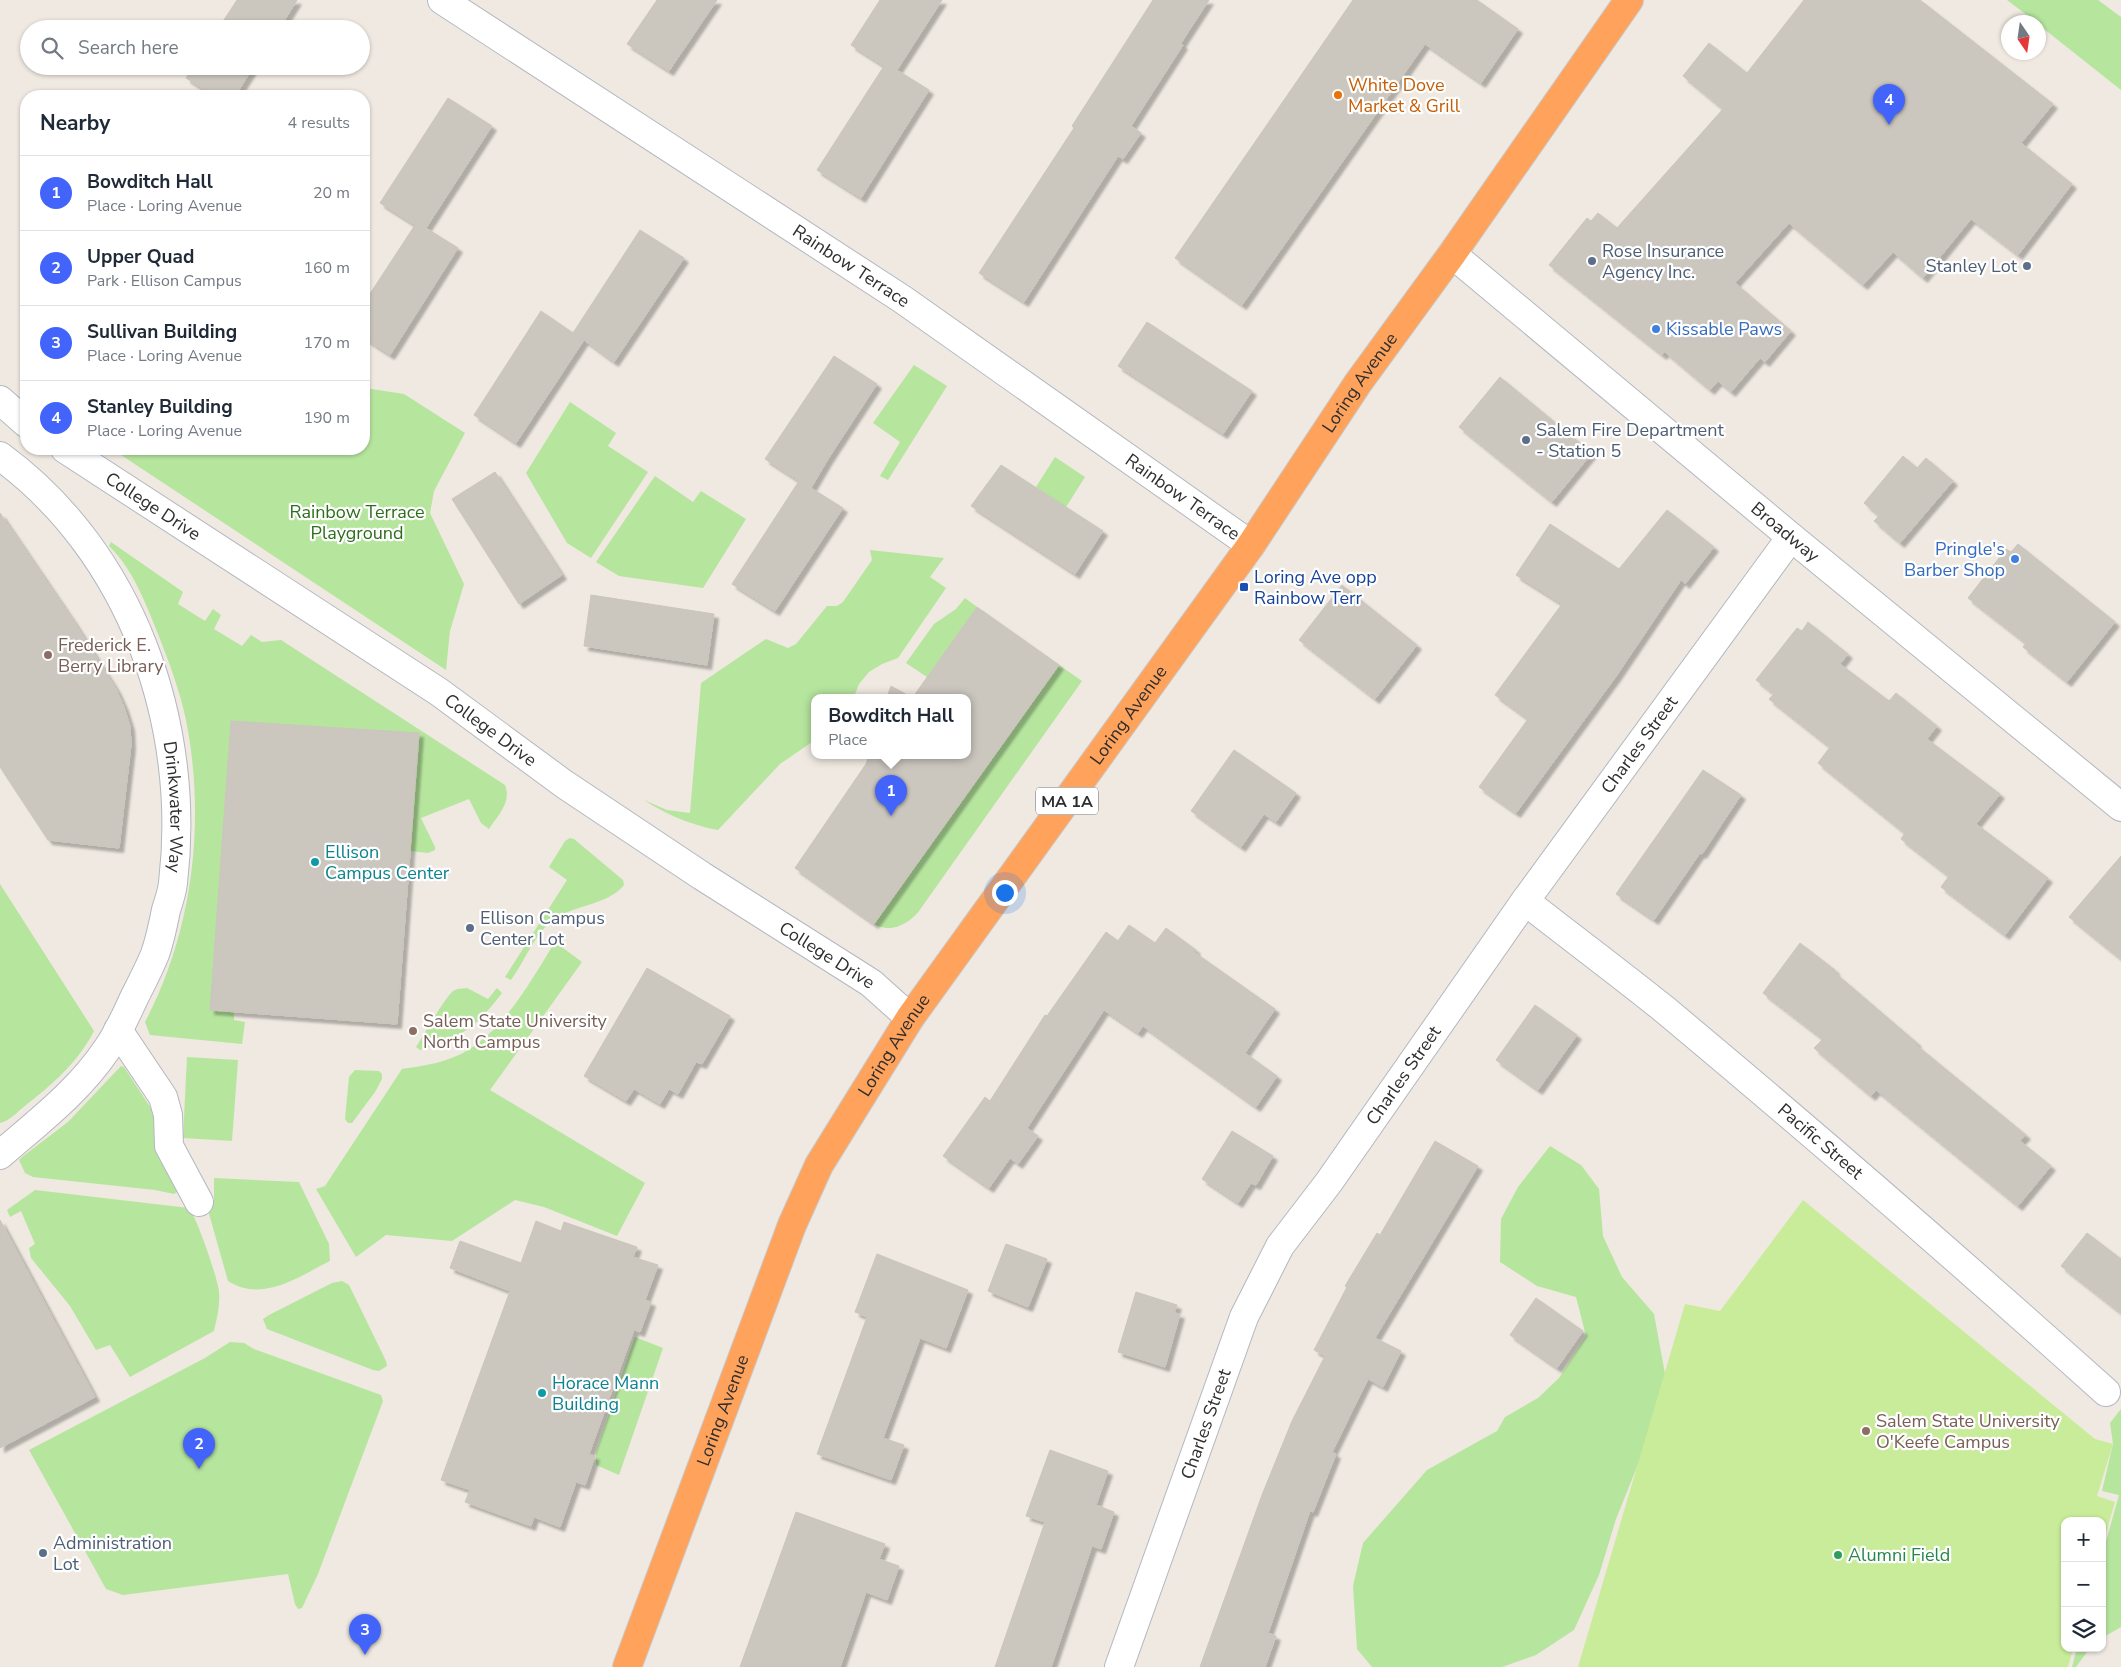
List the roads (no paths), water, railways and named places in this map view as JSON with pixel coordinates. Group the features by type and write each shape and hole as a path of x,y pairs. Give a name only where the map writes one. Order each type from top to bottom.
{"highway":[{"name":"Loring Avenue","path":"627,1667 792,1226 819,1165 910,1018 1251,545 1358,384 1452,254 1630,0"}],"street":[{"name":"Rainbow Terrace","path":"442,0 902,299 1251,545"},
{"name":"Broadway","path":"1452,254 1632,402 1791,537 2121,807"},
{"path":"0,400 20,418"},
{"name":"College Drive","path":"74,455 439,692 564,784 783,928 871,983 910,1018"},
{"name":"Drinkwater Way","path":"0,456 22,472 87,542 112,581 132,618 147,653 158,687 167,729 175,778 177,834 173,885 155,954 108,1049 71,1093 0,1155"},
{"name":"Charles Street","path":"1119,1667 1244,1317 1280,1246 1329,1182 1525,901 1791,537"},
{"name":"Pacific Street","path":"1525,901 1662,1008 1947,1250 2106,1392"},
{"path":"118,1030 163,1097 168,1115 169,1146 199,1202"}],"place":[{"name":"White Dove Market & Grill","path":"1338,95"},
{"name":"Stanley Building","path":"1889,125"},
{"name":"Rose Insurance Agency Inc.","path":"1592,261"},
{"name":"Stanley Lot","path":"2027,266"},
{"name":"Kissable Paws","path":"1656,329"},
{"name":"Salem Fire Department - Station 5","path":"1526,440"},
{"name":"Pringle's Barber Shop","path":"2015,559"},
{"name":"Loring Ave opp Rainbow Terr","path":"1244,587"},
{"name":"Frederick E. Berry Library","path":"48,655"},
{"name":"Bowditch Hall","path":"891,816"},
{"name":"Ellison Campus Center","path":"315,862"},
{"name":"Ellison Campus Center Lot","path":"470,928"},
{"name":"Salem State University North Campus","path":"413,1031"},
{"name":"Horace Mann Building","path":"542,1393"},
{"name":"Salem State University O'Keefe Campus","path":"1866,1431"},
{"name":"Upper Quad","path":"199,1469"},
{"name":"Administration Lot","path":"43,1553"},
{"name":"Alumni Field","path":"1838,1555"},
{"name":"Sullivan Building","path":"365,1655"}],"park label":[{"name":"Rainbow Terrace Playground","path":"357,522"}]}
